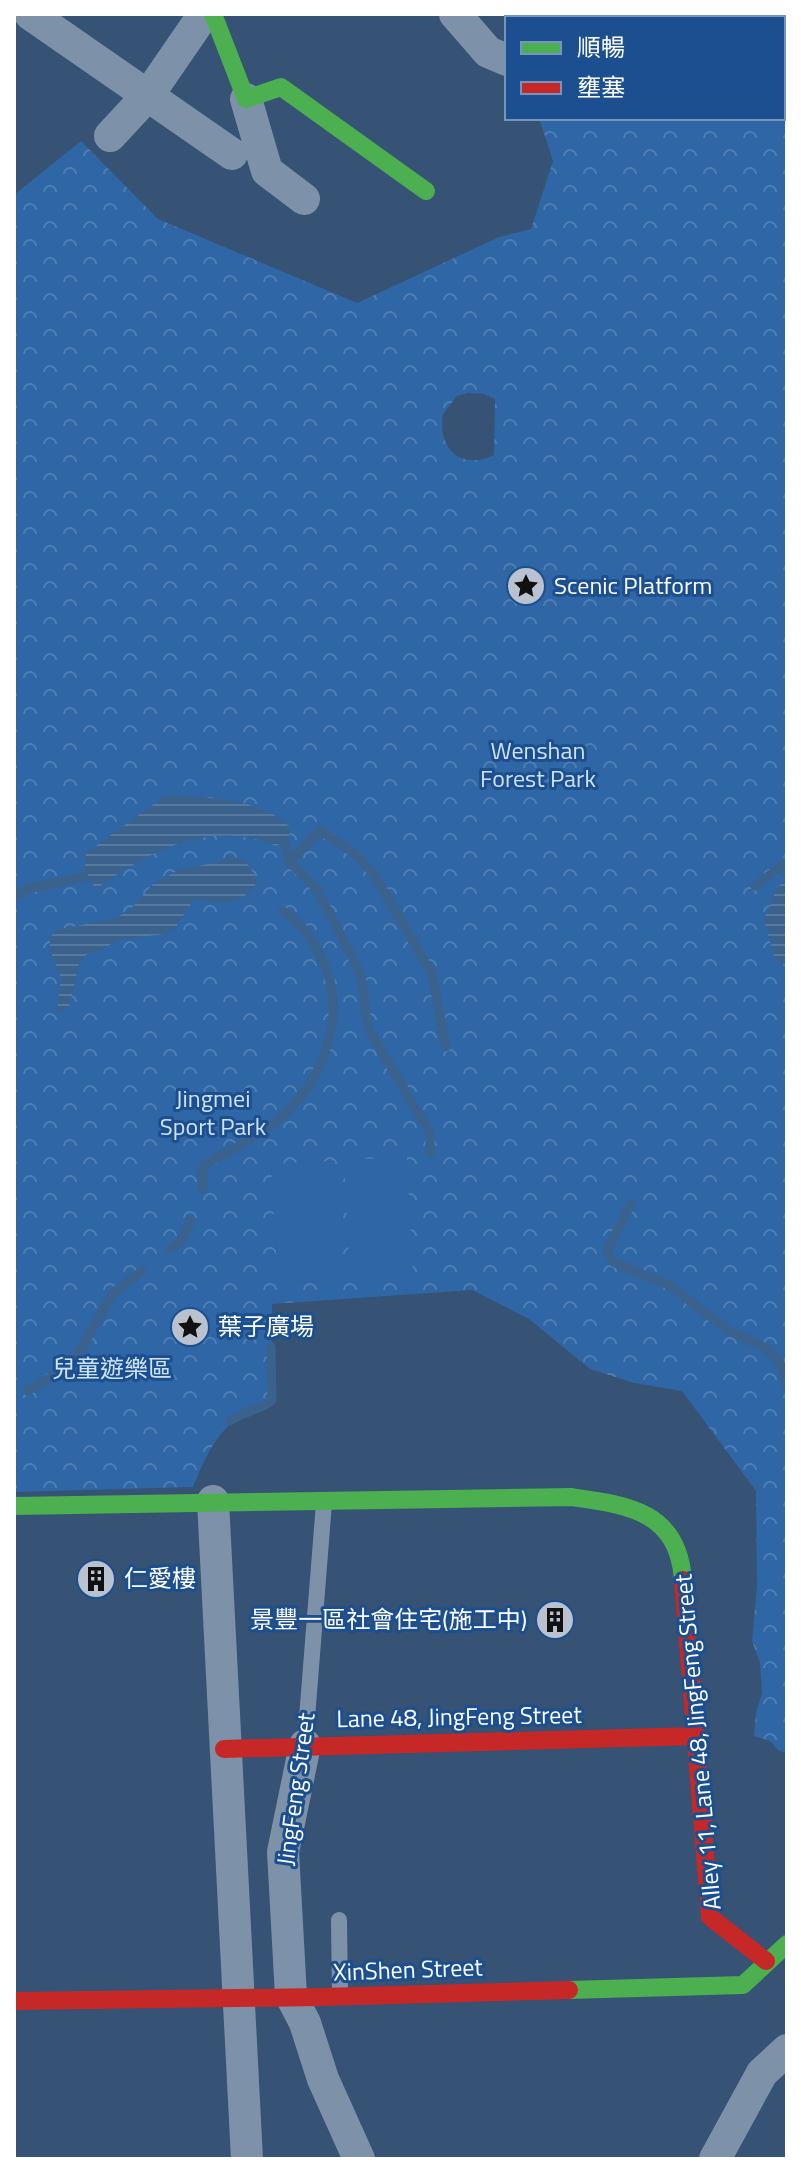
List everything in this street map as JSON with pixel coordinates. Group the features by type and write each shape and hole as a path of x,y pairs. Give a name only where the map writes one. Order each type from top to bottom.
{"street":[{"path":"30,14 232,154"},
{"path":"110,136 149,94 204,14"},
{"path":"213,14 246,99 267,171 304,199"},
{"path":"455,14 488,52 505,59"},
{"path":"246,99 281,87 426,191"},
{"name":"Alley 11, Lane 48, JingFeng Street","path":"14,1506 571,1497 625,1505 664,1526 682,1563 710,1917 766,1961"},
{"path":"213,1501 238,1998 251,2156"},
{"name":"Lane 48, JingFeng Street","path":"224,1749 696,1736"},
{"name":"JingFeng Street","path":"305,1745 283,1852 291,1996 305,2023 323,2079 359,2159"},
{"name":"XinShen Street","path":"14,2001 743,1985 787,1944"},
{"path":"715,2159 762,2073 787,2050"}],"lane":[{"name":"JingFeng Street","path":"305,1745 324,1501"},
{"path":"339,1920 340,1996"}],"green space":[{"name":"Wenshan Forest Park","path":"505,14 787,14 787,1753 779,1751 770,1741 754,1736 762,1693 760,1663 752,1641 757,1586 756,1491 682,1391 634,1383 590,1369 529,1319 472,1290 272,1304 273,1402 244,1415 226,1428 212,1446 193,1487 14,1492 14,195 81,141 158,219 357,303 499,237 531,229 553,161 540,120 785,120 785,16","holes":["484,394 495,399 494,455 471,460 454,453 444,437 443,414 457,396"]},
{"path":"407,1157 413,1276 350,1279 344,1160"},
{"path":"335,1161 342,1279 278,1283 271,1164"}],"shaded area":[{"path":"165,796 213,798 246,804 276,816 289,826 290,834 276,846 252,838 205,837 160,851 97,888 84,877 86,853"},
{"path":"229,856 240,859 251,868 257,883 250,891 229,902 194,899 175,928 164,934 118,940 86,955 79,964 69,1008 61,1012 57,1009 61,978 50,950 50,938 56,930 113,919 130,910 154,883 181,869 220,862"},
{"path":"787,881 787,965 775,959 764,920 778,886"}],"waterway":[{"path":"289,862 320,831 354,853 373,873 432,974 446,1047"},
{"path":"284,841 289,862 316,888 361,976 368,1028 430,1133 430,1153"},
{"path":"755,886 787,862"},
{"path":"14,895 31,888 84,877"},
{"path":"203,1189 202,1169 207,1163 250,1140 285,1114 300,1098 312,1080 330,1035 333,1002 326,969 309,936 283,911"},
{"path":"631,1204 607,1250 613,1262 669,1285 729,1331 766,1348 779,1361 787,1385"},
{"path":"170,1249 181,1241 191,1220"},
{"path":"27,1391 50,1378 80,1351 113,1293 142,1271"},
{"path":"230,1421 272,1400 271,1347"}],"traffic: fast":[{"path":"213,14 246,99 281,87 426,191"},
{"path":"14,1506 571,1497 630,1509 660,1526 671,1539 679,1557 683,1580"},
{"path":"569,1990 743,1985 787,1944"}],"traffic: jam":[{"path":"683,1580 710,1917 766,1961"},
{"path":"224,1749 696,1736"},
{"path":"14,2001 569,1990"}],"place":[{"name":"Scenic Platform","path":"526,586"},
{"name":"葉子廣場","path":"190,1327"},
{"name":"仁愛樓","path":"96,1579"},
{"name":"景豐一區社會住宅(施工中)","path":"555,1620"}],"park label":[{"name":"Jingmei Sport Park","path":"213,1113"},
{"name":"兒童遊樂區","path":"112,1369"}]}
